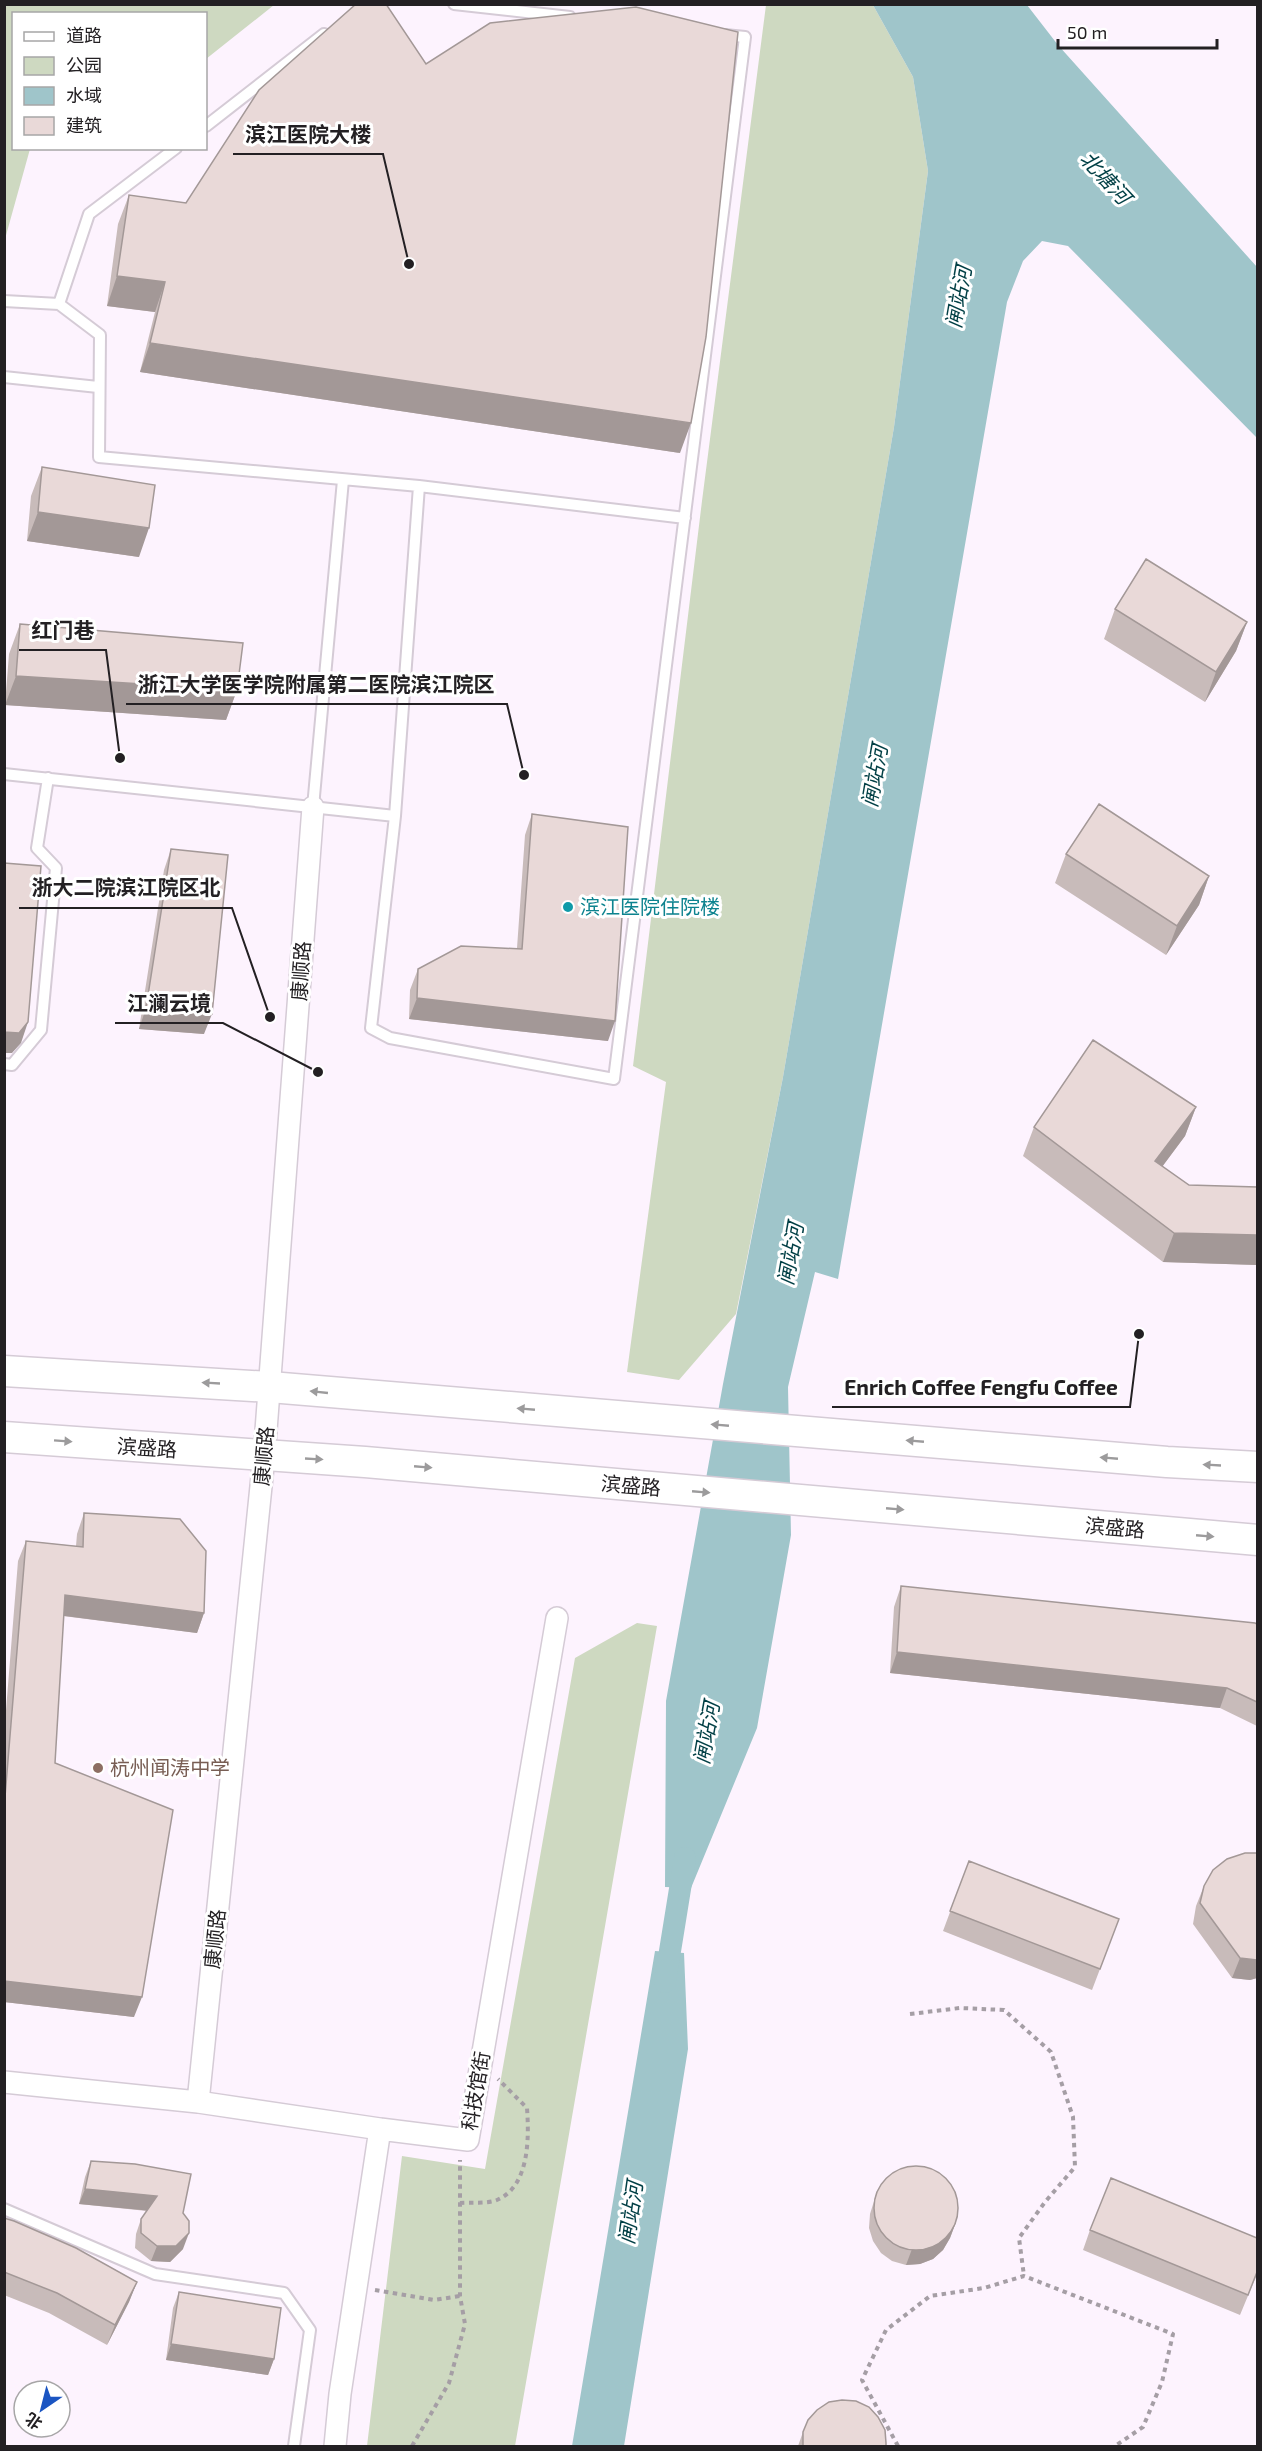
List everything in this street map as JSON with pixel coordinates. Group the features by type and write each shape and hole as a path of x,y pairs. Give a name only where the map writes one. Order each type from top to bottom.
{"main road":[{"path":"4,1371 270,1387 1167,1462 1257,1467"},
{"name":"滨盛路","path":"4,1437 365,1462 1257,1540"}],"street":[{"name":"康顺路","path":"198,2102 264,1456 313,807"},
{"name":"科技馆街","path":"4,2082 198,2102 380,2129 468,2139 557,1618"},
{"path":"335,2446 340,2394 380,2129"}],"lane":[{"path":"454,4 581,18"},
{"path":"207,125 335,25"},
{"path":"419,486 395,816 371,1028 390,1038 614,1078 745,37 708,33"},
{"path":"58,304 89,214 173,150"},
{"path":"4,301 58,304 100,335 99,457 419,486 685,518"},
{"path":"4,377 98,387"},
{"path":"313,807 343,480"},
{"path":"4,774 395,816"},
{"path":"4,1064 12,1065 41,1030 56,868 37,848 48,778"},
{"path":"4,2209 155,2274 284,2293 310,2330 294,2446"}],"path":[{"path":"910,2014 960,2008 1004,2010 1051,2052 1073,2117 1075,2167 1045,2202 1019,2238 1024,2276"},
{"path":"460,2203 497,2200 516,2186 529,2144 527,2108 503,2083 480,2067"},
{"path":"412,2446 449,2382 465,2324 460,2295 460,2139"},
{"path":"898,2446 862,2380 886,2330 930,2296 984,2289 1024,2276 1173,2334 1162,2382 1143,2427 1115,2446"},
{"path":"357,2285 390,2294 435,2300 460,2295"}],"green space":[{"path":"5,4 274,4 207,58 207,12 12,12 12,150 30,150 5,239"},
{"path":"766,5 873,5 913,77 928,171 894,427 783,1077 736,1314 679,1380 627,1372 666,1082 633,1066 702,501"},
{"path":"637,1623 657,1626 515,2446 367,2446 402,2156 485,2169 575,1658"}],"water":[{"name":"北塘河","path":"873,5 1027,5 1058,45 1257,267 1257,438 1068,246 1042,241 1023,261 1007,302 838,1279 815,1272 788,1387 791,1535 757,1728 691,1888 665,1887 666,1701 723,1384 783,1077 894,427 928,171 913,77"},
{"path":"655,1951 684,1953 688,2049 624,2446 572,2446"}],"building":[{"path":"356,4 386,4 426,64 490,23 636,7 738,32 706,337 691,423 150,343 165,282 117,276 129,195 186,203 259,90"},
{"path":"42,467 155,485 149,528 38,512"},
{"path":"1146,559 1247,622 1216,672 1115,609"},
{"path":"20,624 243,643 237,690 16,676"},
{"path":"1099,804 1209,876 1177,926 1066,854"},
{"name":"滨江医院住院楼","path":"532,814 628,827 615,1021 417,998 418,969 461,946 522,949"},
{"path":"171,849 228,855 212,1014 146,1008"},
{"path":"4,863 41,866 28,1022 19,1033 4,1032"},
{"path":"1093,1040 1196,1107 1155,1161 1189,1185 1257,1187 1257,1235 1174,1233 1034,1127"},
{"path":"84,1513 180,1519 206,1551 204,1613 65,1595 55,1763 173,1810 142,1997 4,1981 4,1809 26,1541 83,1547"},
{"path":"901,1586 1255,1623 1257,1624 1257,1702 1227,1688 897,1652"},
{"path":"1245,1853 1257,1853 1257,1960 1240,1958 1200,1903 1204,1886 1213,1870 1227,1859"},
{"path":"969,1861 1119,1919 1100,1969 950,1911"},
{"path":"91,2161 135,2164 191,2174 183,2213 189,2221 189,2233 176,2246 157,2246 141,2233 141,2219 157,2196 85,2189"},
{"path":"916,2166 939,2173 951,2185 958,2208 951,2231 939,2243 916,2250 893,2243 881,2231 874,2208 881,2185 893,2173"},
{"path":"1111,2178 1257,2238 1257,2272 1248,2295 1090,2230"},
{"path":"4,2218 76,2248 137,2282 115,2325 57,2293 4,2272"},
{"path":"179,2292 281,2308 274,2359 171,2344"},
{"path":"856,2401 869,2407 885,2430 886,2446 803,2446 803,2432 808,2420 829,2402"}],"waterway":[{"name":"闸站河","path":"665,1982 685,1858"}],"place":[{"name":"滨江医院大楼","path":"409,264"},
{"name":"红门巷","path":"120,758"},
{"name":"浙江大学医学院附属第二医院滨江院区","path":"524,775"},
{"name":"滨江医院住院楼","path":"568,907"},
{"name":"浙大二院滨江院区北","path":"270,1017"},
{"name":"江澜云境","path":"318,1072"},
{"name":"Enrich Coffee Fengfu Coffee","path":"1139,1334"},
{"name":"杭州闻涛中学","path":"98,1768"}]}
